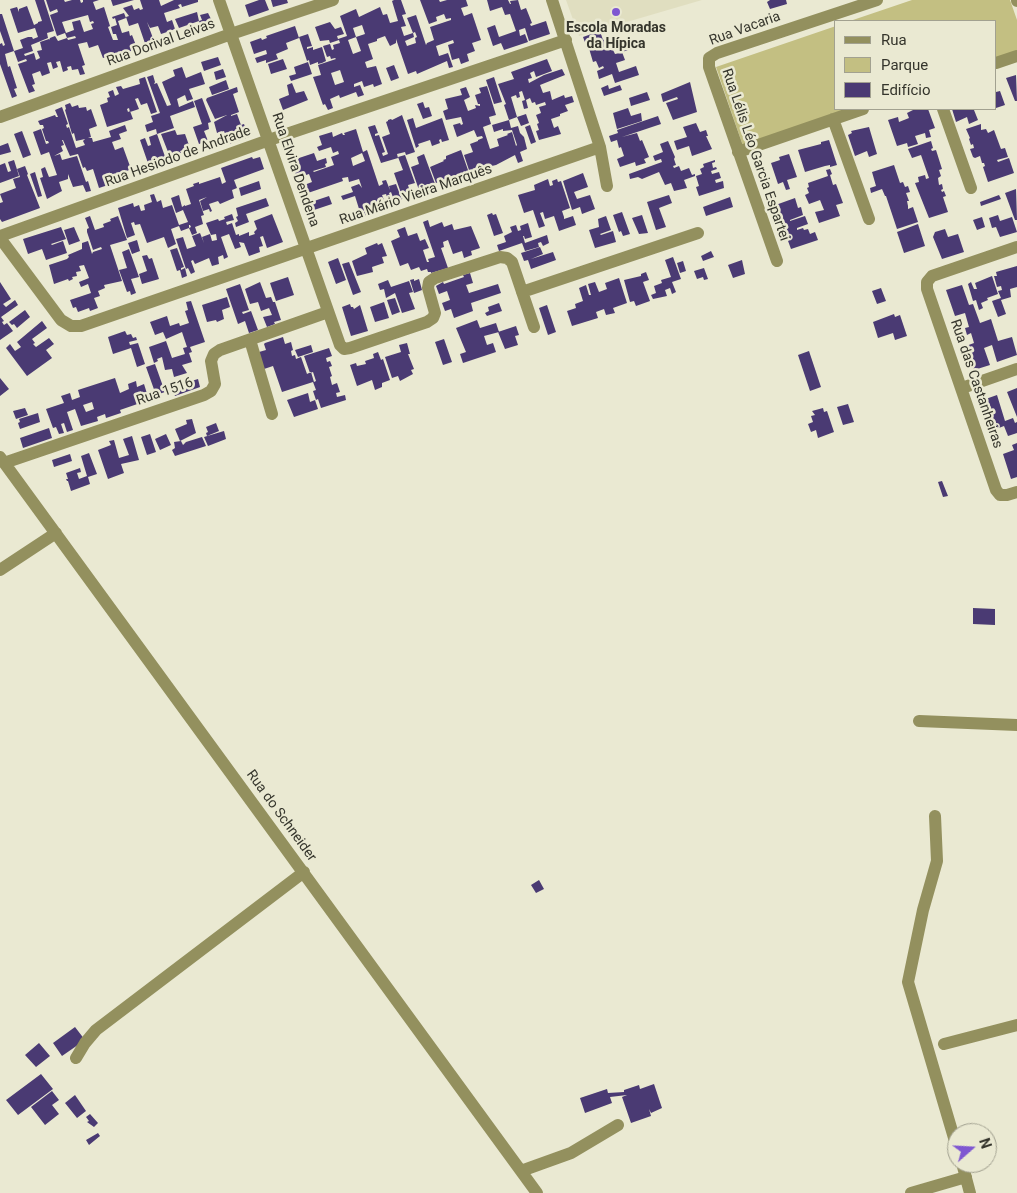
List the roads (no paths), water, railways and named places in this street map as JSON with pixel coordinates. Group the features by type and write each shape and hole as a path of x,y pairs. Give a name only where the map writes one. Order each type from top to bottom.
{"street":[{"name":"Rua Elvira Dendena","path":"219,0 328,312 340,345 344,349 427,322 433,318 435,313 428,288 429,282 435,278 500,257 507,258 512,262 522,292"},
{"name":"Rua Dorival Leivas","path":"0,117 231,34 333,0"},
{"path":"552,0 600,147 607,186"},
{"name":"Rua Vacaria","path":"709,58 717,53 877,0"},
{"name":"Rua Hesiodo de Andrade","path":"0,237 269,140 566,40"},
{"path":"997,63 1017,56"},
{"name":"Rua Lélis Léo Garcia Espartei","path":"709,58 709,67 777,261"},
{"path":"738,152 860,110"},
{"path":"943,110 971,188"},
{"path":"833,119 869,219"},
{"name":"Rua Mário Vieira Marquês","path":"0,237 61,320 71,326 80,326 600,147"},
{"path":"534,327 522,292 698,233"},
{"name":"Rua das Castanheiras","path":"1017,247 932,276 927,282 927,289 996,490 1000,495 1007,496 1017,492"},
{"name":"Rua 1516","path":"2,460 204,395 211,391 215,384 211,361 214,354 220,350 328,312"},
{"path":"250,340 272,414"},
{"path":"962,388 1017,369"},
{"name":"Rua do Schneider","path":"2,460 537,1193"},
{"path":"0,570 56,533"},
{"path":"919,721 1017,726"},
{"path":"935,816 937,861 908,982 950,1123"},
{"path":"76,1058 96,1030 304,872"},
{"path":"944,1044 1017,1025"},
{"path":"521,1171 582,1148 618,1125"},
{"path":"965,1173 970,1193"},
{"path":"911,1193 966,1177"}],"place":[{"name":"Escola Moradas da Hípica","path":"616,12"}]}
